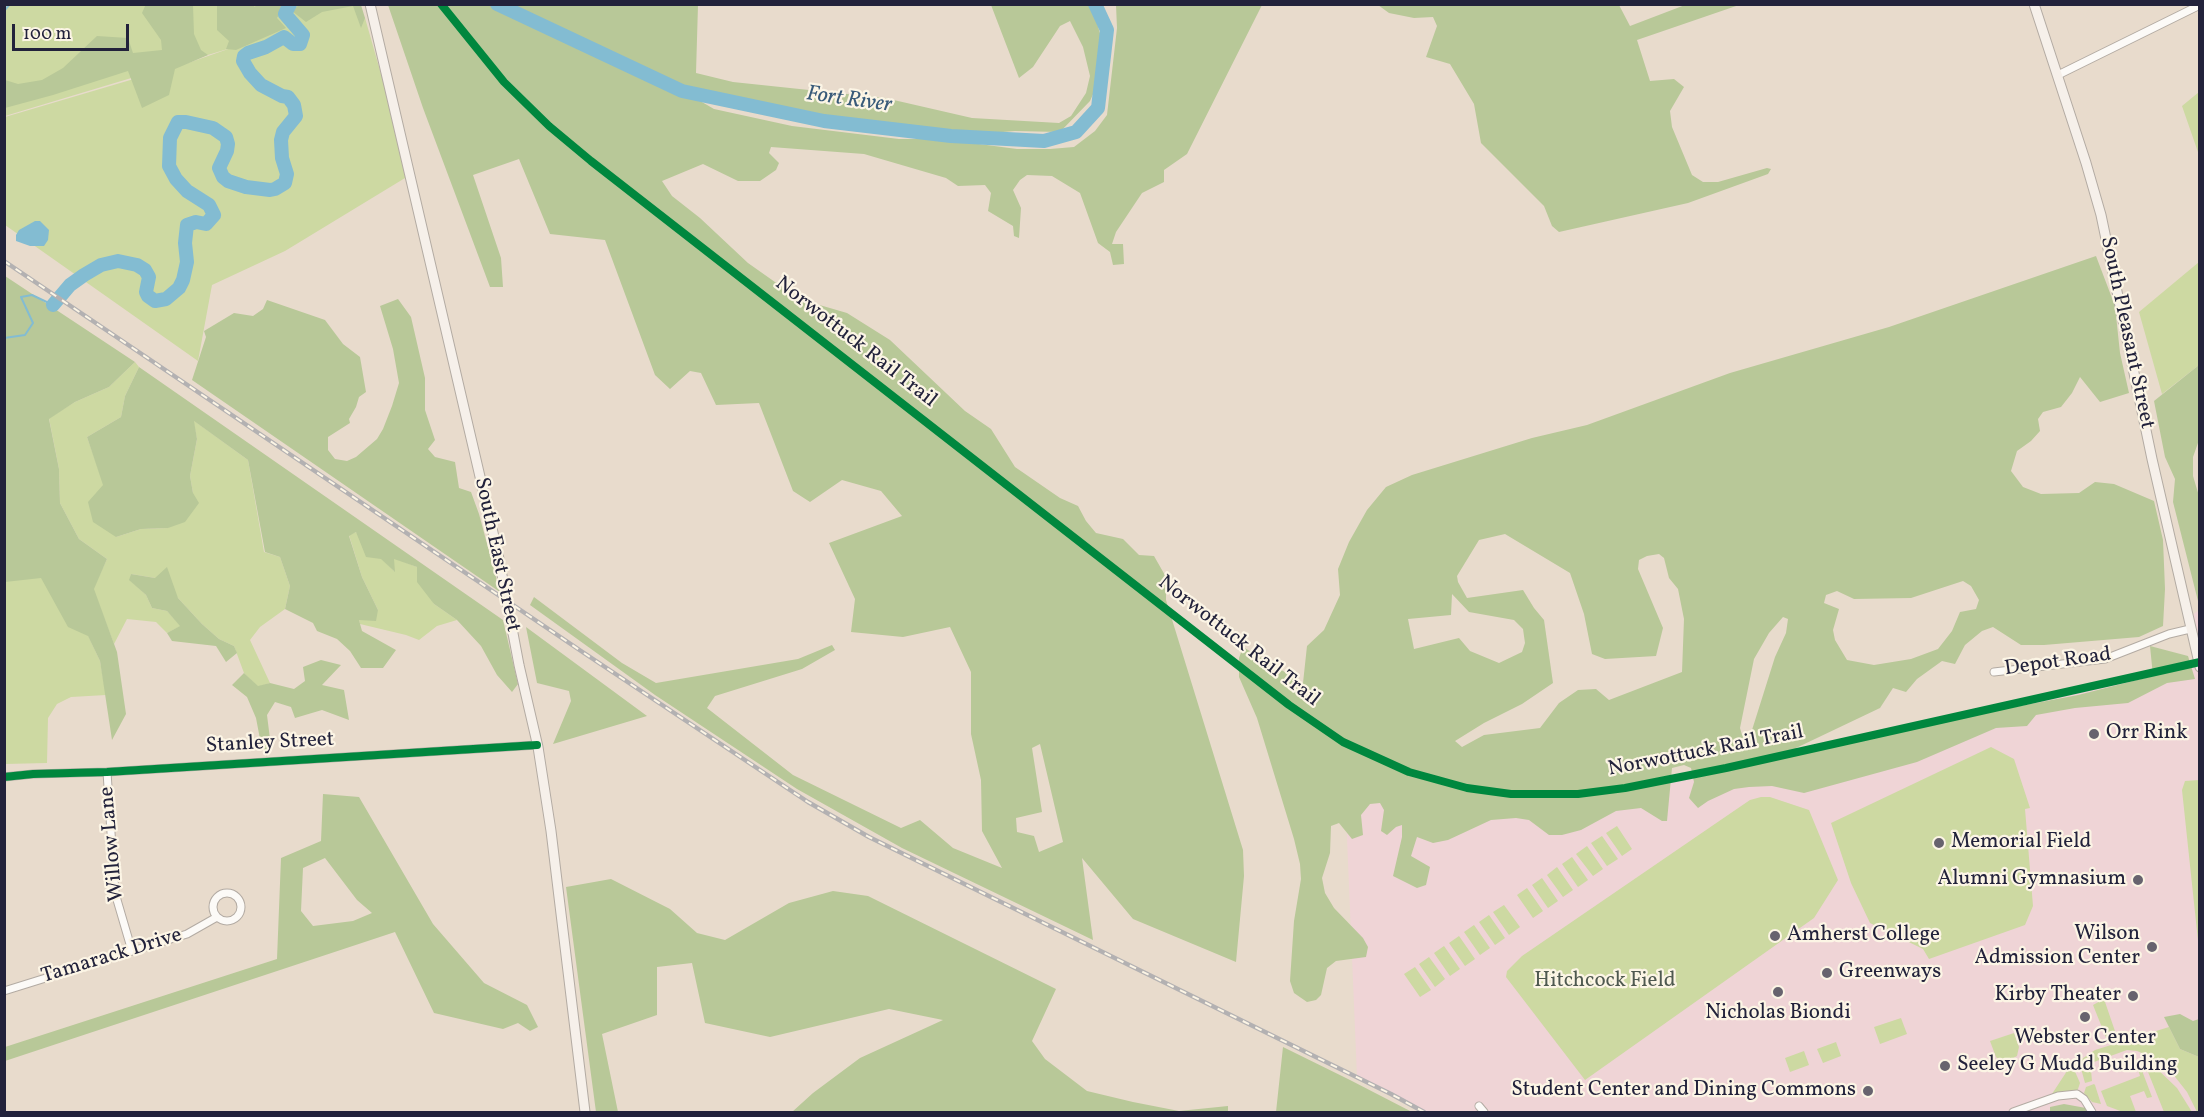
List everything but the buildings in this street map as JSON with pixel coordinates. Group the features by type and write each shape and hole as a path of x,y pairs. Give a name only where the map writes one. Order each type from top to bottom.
{"main road":[{"name":"South East Street","path":"370,4 498,554 537,745 551,831 585,1113"},
{"name":"South Pleasant Street","path":"2034,4 2101,215 2190,629 2197,643 2199,667"}],"street":[{"path":"2058,75 2199,5"},
{"name":"Depot Road","path":"1994,672 2105,659 2169,634 2190,629"},
{"name":"Stanley Street","path":"4,777 537,745"},
{"name":"Willow Lane","path":"107,772 115,893 132,951"},
{"name":"Tamarack Drive","path":"226,893 236,897 240,907 236,917 225,921 217,917 213,907 217,897 226,893"},
{"name":"Tamarack Drive","path":"4,991 187,934 217,917"},
{"path":"2013,1113 2058,1096 2077,1094 2092,1113"}],"shaded area":[{"name":"Amherst College","path":"2199,610 2199,1112 1424,1112 1357,1077 1343,742 1658,783 2198,664 2188,618"}],"green space":[{"path":"146,4 193,5 194,34 201,50 208,55 175,69 169,95 142,108 128,71 5,108 5,80 18,84 42,80 63,68 97,36 128,38 133,53 162,50 161,40 142,13"},
{"path":"5,5 360,5 357,10 365,18 410,175 285,251 212,285 198,361 5,225 5,117 231,48 5,116"},
{"path":"217,5 252,5 255,7 256,5 284,5 277,18 286,28 236,50 226,49 229,41 217,30"},
{"path":"299,5 361,5 365,18 361,28 353,6 322,12 306,22 292,11"},
{"path":"388,5 698,5 696,73 733,82 885,98 972,118 1059,123 1071,116 1086,93 1090,76 1083,47 1070,21 1060,26 1033,67 1019,78 991,5 1092,5 1101,37 1094,92 1090,101 1060,132 1015,131 978,134 830,119 792,119 733,104 662,78 641,65 634,75 672,92 695,98 714,109 792,126 899,139 941,139 1017,149 1074,147 1095,131 1107,115 1117,28 1116,5 1262,5 1187,154 1164,170 1164,182 1142,193 1116,232 1112,244 1123,244 1124,264 1113,265 1110,252 1098,243 1080,193 1052,176 1027,175 1013,190 1021,208 1019,238 1014,236 1013,226 988,211 991,193 985,185 958,186 946,178 864,154 771,147 769,153 779,163 776,170 760,181 738,181 703,164 662,181 672,196 700,218 748,263 799,299 847,313 890,340 965,411 991,429 1015,467 1060,498 1078,506 1096,533 1123,539 1139,555 1154,556 1166,577 1166,600 1243,850 1244,876 1236,962 1133,919 1082,858 1093,940 902,848 797,789 655,695 530,605 534,597 622,663 656,683 798,659 832,645 835,650 802,669 715,696 707,708 793,775 901,828 920,820 953,848 1002,868 982,831 981,780 971,734 971,672 950,627 903,637 851,632 855,599 829,543 902,516 881,491 842,480 810,502 793,491 759,403 716,405 701,373 690,371 670,389 655,375 605,240 550,234 519,159 473,175 501,258 503,287 490,287 423,108","holes":["1040,744 1063,842 1039,852 1034,836 1017,832 1016,818 1042,812 1032,748"]},
{"path":"1378,5 1619,5 1630,26 1685,5 1739,5 1637,40 1650,81 1674,79 1684,87 1670,111 1672,127 1692,175 1703,182 1718,182 1767,168 1771,169 1768,174 1688,203 1559,232 1552,226 1544,206 1481,143 1474,104 1450,64 1426,57 1437,26 1433,17 1414,18 1389,13"},
{"path":"2199,92 2199,155 2182,106"},
{"path":"2096,256 2115,306 2120,353 2129,393 2100,402 2080,377 2072,393 2061,407 2043,412 2038,419 2040,431 2017,451 2011,471 2023,487 2041,494 2079,493 2095,482 2114,484 2154,501 2163,540 2165,589 2163,626 2139,637 2044,645 2021,645 1993,627 1982,631 1965,645 1955,664 1942,661 1917,679 1906,692 1893,688 1880,708 1796,748 1795,755 2078,695 2153,676 2150,646 2188,656 2195,679 2167,683 2128,703 2075,708 2036,715 2027,726 1996,728 1917,762 1804,793 1772,786 1734,789 1698,808 1689,798 1694,782 1691,768 1684,765 1672,768 1667,821 1662,821 1641,808 1616,811 1581,830 1562,835 1549,835 1529,820 1516,818 1491,820 1448,840 1433,843 1417,837 1411,856 1430,867 1426,885 1417,888 1393,876 1402,837 1402,825 1387,835 1381,831 1384,810 1380,803 1370,804 1361,815 1363,835 1352,839 1339,823 1331,826 1330,853 1322,878 1325,893 1334,908 1363,938 1368,947 1366,957 1336,961 1327,968 1321,995 1316,1000 1307,1002 1294,993 1290,981 1294,921 1301,879 1300,864 1257,718 1239,677 1239,658 1243,647 1303,683 1307,646 1324,630 1340,595 1338,569 1349,542 1367,510 1386,487 1412,475 1532,438 1587,425 1730,373 1889,327","holes":["1505,534 1570,573 1584,614 1592,654 1605,659 1656,656 1663,628 1638,569 1639,560 1659,554 1664,558 1669,578 1678,589 1684,619 1682,672 1609,700 1596,689 1578,690 1559,703 1540,728 1484,735 1462,747 1455,741 1522,704 1553,683 1544,620 1523,590 1467,598 1458,582 1457,576 1479,540","1963,581 1971,586 1979,600 1976,609 1960,612 1952,631 1938,649 1911,659 1874,665 1847,660 1835,640 1833,630 1839,609 1824,603 1826,595 1837,591 1854,599 1911,598","1452,594 1469,612 1514,620 1523,629 1525,643 1522,652 1499,663 1470,651 1459,638 1414,649 1408,619 1451,615","1783,617 1788,619 1786,633 1775,657 1752,730 1742,735 1740,728 1754,659 1769,633"]},
{"path":"2199,262 2199,365 2162,394 2139,312"},
{"path":"5,276 135,362 109,387 75,402 49,419 59,469 60,503 79,539 107,559 94,589 117,652 126,714 112,740 100,661 88,636 68,627 41,578 5,582"},
{"path":"398,299 411,317 425,378 425,410 435,440 428,449 435,457 455,462 459,488 471,492 500,592 192,380 206,337 204,331 234,313 253,316 263,309 267,300 325,320 343,344 360,357 366,392 359,397 349,419 350,423 328,437 328,450 335,459 347,461 356,457 377,439 392,406 399,383 393,349 380,306"},
{"path":"135,362 139,367 125,396 121,417 87,437 104,485 116,537 141,529 168,528 193,493 190,476 197,439 193,420 248,460 264,552 280,557 290,586 285,609 260,627 250,640 270,683 258,687 244,673 234,646 219,639 155,578 131,574 130,580 146,595 152,608 167,611 181,626 167,633 156,622 127,619 114,644 93,589 107,559 79,539 60,503 59,469 49,418 75,402 109,387"},
{"path":"2199,365 2199,440 2193,457 2193,476 2199,496 2199,605 2173,502 2175,479 2165,457 2154,401"},
{"path":"139,367 503,620 518,684 512,692 497,675 481,646 457,620 434,604 417,582 417,567 394,559 395,572 381,559 366,557 356,532 349,536 362,577 378,610 376,621 359,620 362,631 396,650 383,668 361,668 350,651 337,639 317,631 313,623 285,609 290,586 280,557 265,552 248,460 194,421 197,439 190,476 193,493 199,503 185,522 168,528 141,529 116,537 93,522 88,502 103,485 87,437 121,417 125,396"},
{"path":"28,507 100,661 106,695 71,697 57,704 48,718 47,763 5,764 5,511"},
{"path":"356,532 394,571 394,558 417,567 434,604 457,620 437,626 419,640 360,624 359,620 378,610 362,577 349,535"},
{"path":"167,567 178,598 219,639 234,646 237,653 226,662 216,646 172,641 167,633 180,626 167,611 152,608 146,595 129,580 131,574 155,578"},
{"path":"526,627 647,716 553,744 571,701 569,691 537,683"},
{"path":"321,660 341,665 322,685 344,690 349,720 322,710 295,718 291,707 275,702 267,715 270,739 267,757 260,739 256,718 247,697 232,685 244,673 258,686 270,683 294,689 305,681 303,667"},
{"name":"Memorial Field","path":"1991,747 2014,759 2030,808 2025,809 2033,906 2025,925 1929,959 1923,949 1870,923 1851,883 1831,823"},
{"path":"2200,780 2199,950 2182,790 2185,781"},
{"path":"323,794 359,797 433,924 484,983 527,1005 538,1027 530,1031 518,1023 503,1029 434,1013 395,932 5,1061 5,1047 277,959 281,858 321,841","holes":["325,858 357,900 372,913 353,921 313,926 301,911 303,868"]},
{"name":"Hitchcock Field","path":"1770,797 1809,810 1838,880 1814,918 1585,1080 1506,977 1507,971 1522,956 1750,800"},
{"path":"1617,826 1632,849 1622,856 1606,833"},
{"path":"1602,836 1618,859 1607,866 1591,843"},
{"path":"1587,846 1603,869 1593,876 1576,854"},
{"path":"1572,857 1588,880 1578,887 1562,864"},
{"path":"1557,867 1573,890 1563,897 1547,875"},
{"path":"1542,878 1558,901 1548,908 1532,885"},
{"path":"611,879 670,909 697,933 725,940 789,903 833,891 868,896 1056,989 1032,1041 1045,1059 1087,1091 1179,1111 1228,1106 1228,1112 792,1112 813,1093 860,1058 943,1020 889,1009 770,1037 705,1023 692,963 657,967 657,1015 602,1034 618,1112 596,1112 566,887"},
{"path":"1527,888 1543,911 1533,918 1517,895"},
{"path":"1504,905 1520,927 1509,935 1493,912"},
{"path":"1489,915 1505,938 1495,945 1479,922"},
{"path":"1474,925 1490,948 1480,955 1464,932"},
{"path":"1459,936 1475,959 1465,966 1449,943"},
{"path":"1444,946 1460,969 1450,976 1434,953"},
{"path":"1429,957 1445,979 1435,987 1419,964"},
{"path":"1415,967 1431,990 1420,997 1404,974"},
{"path":"2104,999 2117,1037 2107,1040 2093,1005"},
{"path":"2180,1014 2193,1021 2199,1019 2199,1057 2180,1049 2164,1017"},
{"path":"1901,1018 1907,1034 1880,1044 1874,1027"},
{"path":"2169,1027 2180,1049 2199,1057 2199,1112 2172,1073 2149,1056 2137,1051 2127,1050 2094,1062 2091,1070 2092,1081 2085,1083 2079,1061 2095,1050"},
{"path":"2014,1033 2019,1047 2017,1056 2006,1062 1999,1060 1990,1041"},
{"path":"1836,1042 1841,1056 1823,1063 1817,1049"},
{"path":"1283,1047 1350,1080 1412,1112 1276,1112"},
{"path":"1804,1051 1809,1065 1790,1072 1785,1058"},
{"path":"2153,1065 2177,1088 2192,1112 2164,1112 2146,1067"},
{"path":"2073,1067 2080,1083 2077,1092 2050,1097 2067,1071"},
{"path":"2141,1068 2152,1097 2147,1098 2144,1091 2130,1096 2136,1112 2123,1112 2107,1106 2101,1091 2140,1076 2138,1069"},
{"path":"2094,1084 2101,1104 2092,1102 2084,1093 2086,1087"},
{"path":"2064,1104 2086,1108 2087,1112 2050,1112 2050,1107"}],"water":[{"path":"35,221 40,221 49,230 48,240 44,246 30,246 16,241 19,230"}],"waterway":[{"path":"4,11 10,4"},
{"name":"Fort River","path":"53,305 70,285 84,275 101,265 118,261 137,265 145,270 149,277 146,292 155,301 166,299 179,288 187,262 185,243 187,225 196,222 206,224 214,215 209,205 187,191 176,179 169,166 170,138 178,122 213,128 226,137 227,151 219,168 223,177 228,181 246,187 270,190 285,183 287,174 282,158 281,140 283,132 296,116 294,105 288,97 261,85 243,61 244,56 248,53 266,47 284,37 293,44 300,44 303,35 285,14 290,4"},
{"name":"Fort River","path":"497,4 682,91 824,121 951,136 1044,141 1076,132 1098,108 1107,30 1095,4"},
{"name":"Fort River","path":"4,338 25,335 33,323 21,297 32,295 53,305"}],"railway":[{"path":"4,261 808,802 869,837 1424,1112"}],"cycle path":[{"name":"Norwottuck Rail Trail","path":"441,4 504,82 549,126 591,161 1289,705 1343,742 1409,772 1467,788 1511,794 1578,794 1625,788 1726,768 2200,662"},
{"path":"4,777 537,745"}],"place":[{"name":"Orr Rink","path":"2094,734"},
{"name":"Memorial Field","path":"1939,843"},
{"name":"Alumni Gymnasium","path":"2138,880"},
{"name":"Amherst College","path":"1775,936"},
{"name":"Wilson Admission Center","path":"2152,947"},
{"name":"Greenways","path":"1827,973"},
{"name":"Nicholas Biondi","path":"1778,992"},
{"name":"Kirby Theater","path":"2133,996"},
{"name":"Webster Center","path":"2085,1017"},
{"name":"Seeley G Mudd Building","path":"1945,1066"},
{"name":"Student Center and Dining Commons","path":"1868,1091"}]}
